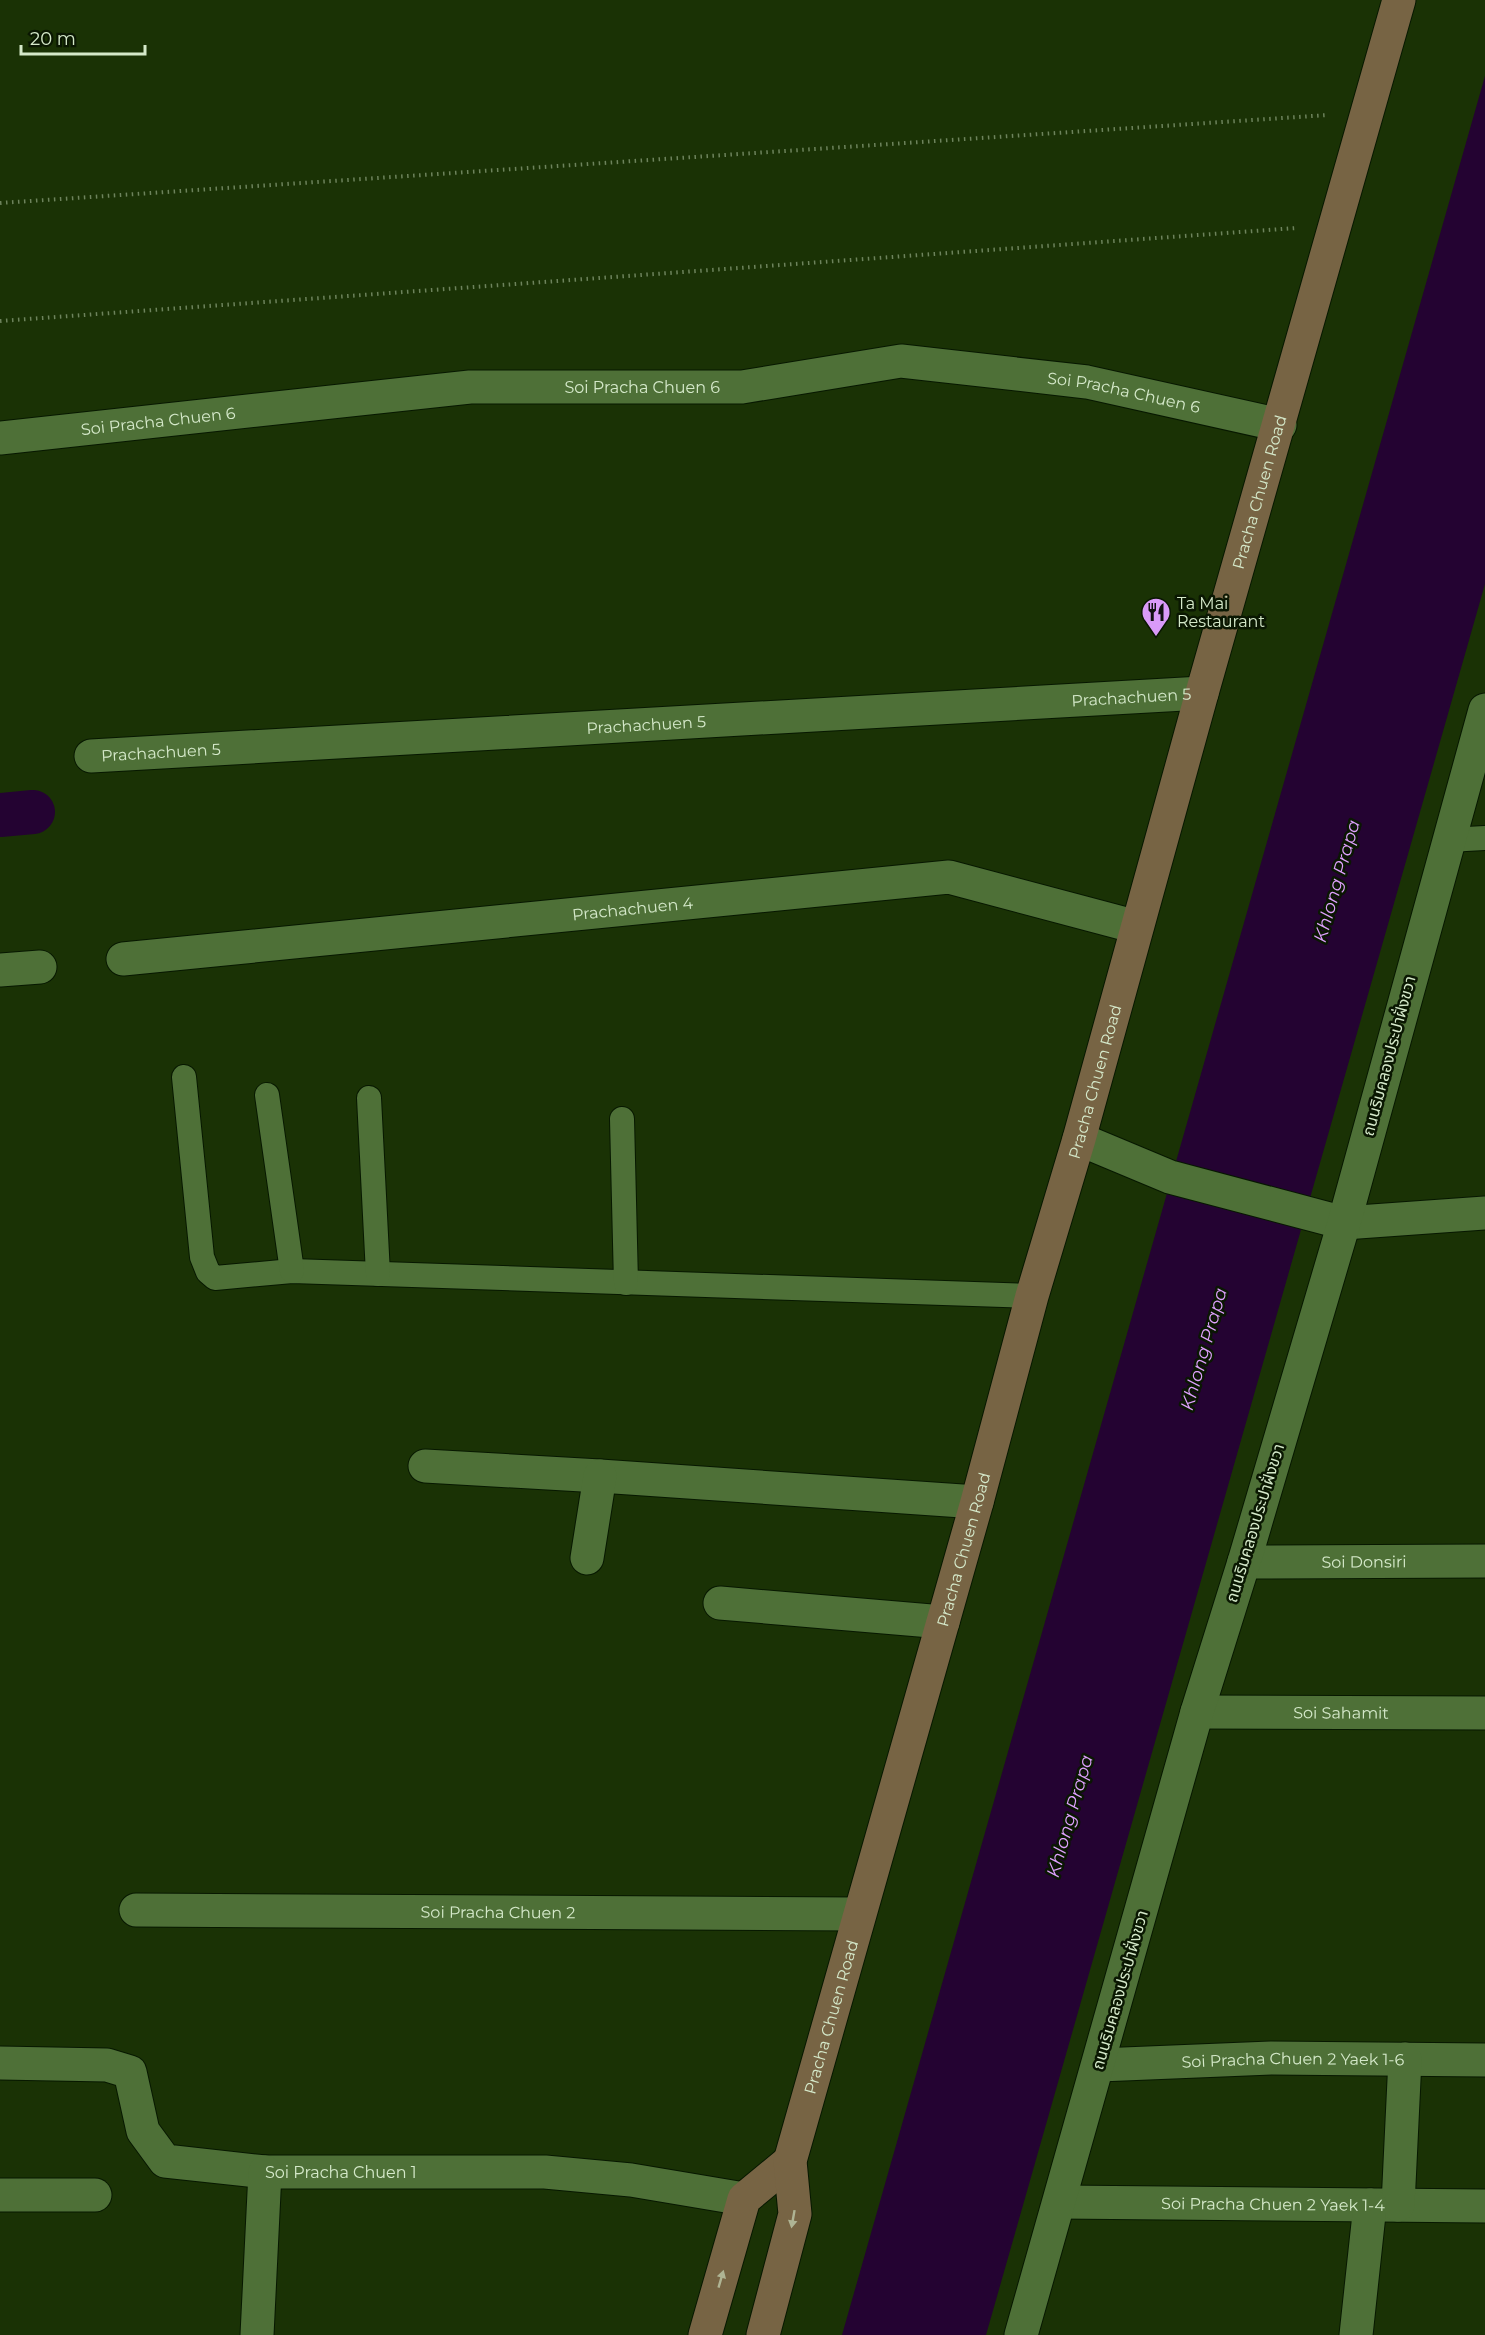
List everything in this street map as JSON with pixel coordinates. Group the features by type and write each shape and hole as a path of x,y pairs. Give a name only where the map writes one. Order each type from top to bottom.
{"main road":[{"name":"Pracha Chuen Road","path":"763,2335 795,2214 790,2161 977,1502 1032,1296 1079,1139 1202,693 1400,0"},
{"path":"705,2335 744,2199 790,2161"}],"street":[{"name":"Soi Pracha Chuen 6","path":"0,438 470,387 742,387 901,361 1087,382 1280,425"},
{"name":"Prachachuen 5","path":"91,756 1202,693"},
{"name":"ถนนริมคลองประปาฝั่งขวา","path":"1021,2335 1197,1712 1244,1562 1344,1223 1485,710"},
{"name":"Prachachuen 4","path":"123,959 949,877 1137,927"},
{"path":"0,970 40,967"},
{"path":"1079,1139 1170,1177 1344,1223 1485,1213"},
{"path":"424,1466 977,1502"},
{"path":"587,1558 600,1476"},
{"name":"Soi Donsiri","path":"1244,1562 1485,1561"},
{"path":"720,1603 943,1622"},
{"name":"Soi Sahamit","path":"1197,1712 1485,1713"},
{"name":"Soi Pracha Chuen 2","path":"136,1910 859,1914"},
{"name":"Soi Pracha Chuen 2 Yaek 1-6","path":"1099,2065 1271,2058 1485,2060"},
{"path":"1356,2335 1384,2205 1406,2059"},
{"name":"Soi Pracha Chuen 1","path":"0,2063 107,2065 130,2072 143,2131 165,2161 265,2172 545,2172 631,2180 744,2199"},
{"path":"257,2335 265,2172"},
{"path":"0,2195 95,2195"},
{"name":"Soi Pracha Chuen 2 Yaek 1-4","path":"1060,2202 1485,2206"}],"lane":[{"path":"1448,840 1485,838"},
{"path":"184,1077 202,1257 208,1272 215,1278 292,1271 1032,1296"},
{"path":"267,1095 292,1271"},
{"path":"369,1098 378,1274"},
{"path":"622,1119 626,1283"}],"path":[{"path":"0,202 1368,112"},
{"path":"0,321 1336,225"}],"water":[{"name":"Khlong Prapa","path":"1485,76 1485,584 986,2335 842,2335"}],"waterway":[{"path":"0,815 33,812"}],"place":[{"name":"Ta Mai Restaurant","path":"1156,638"}]}
